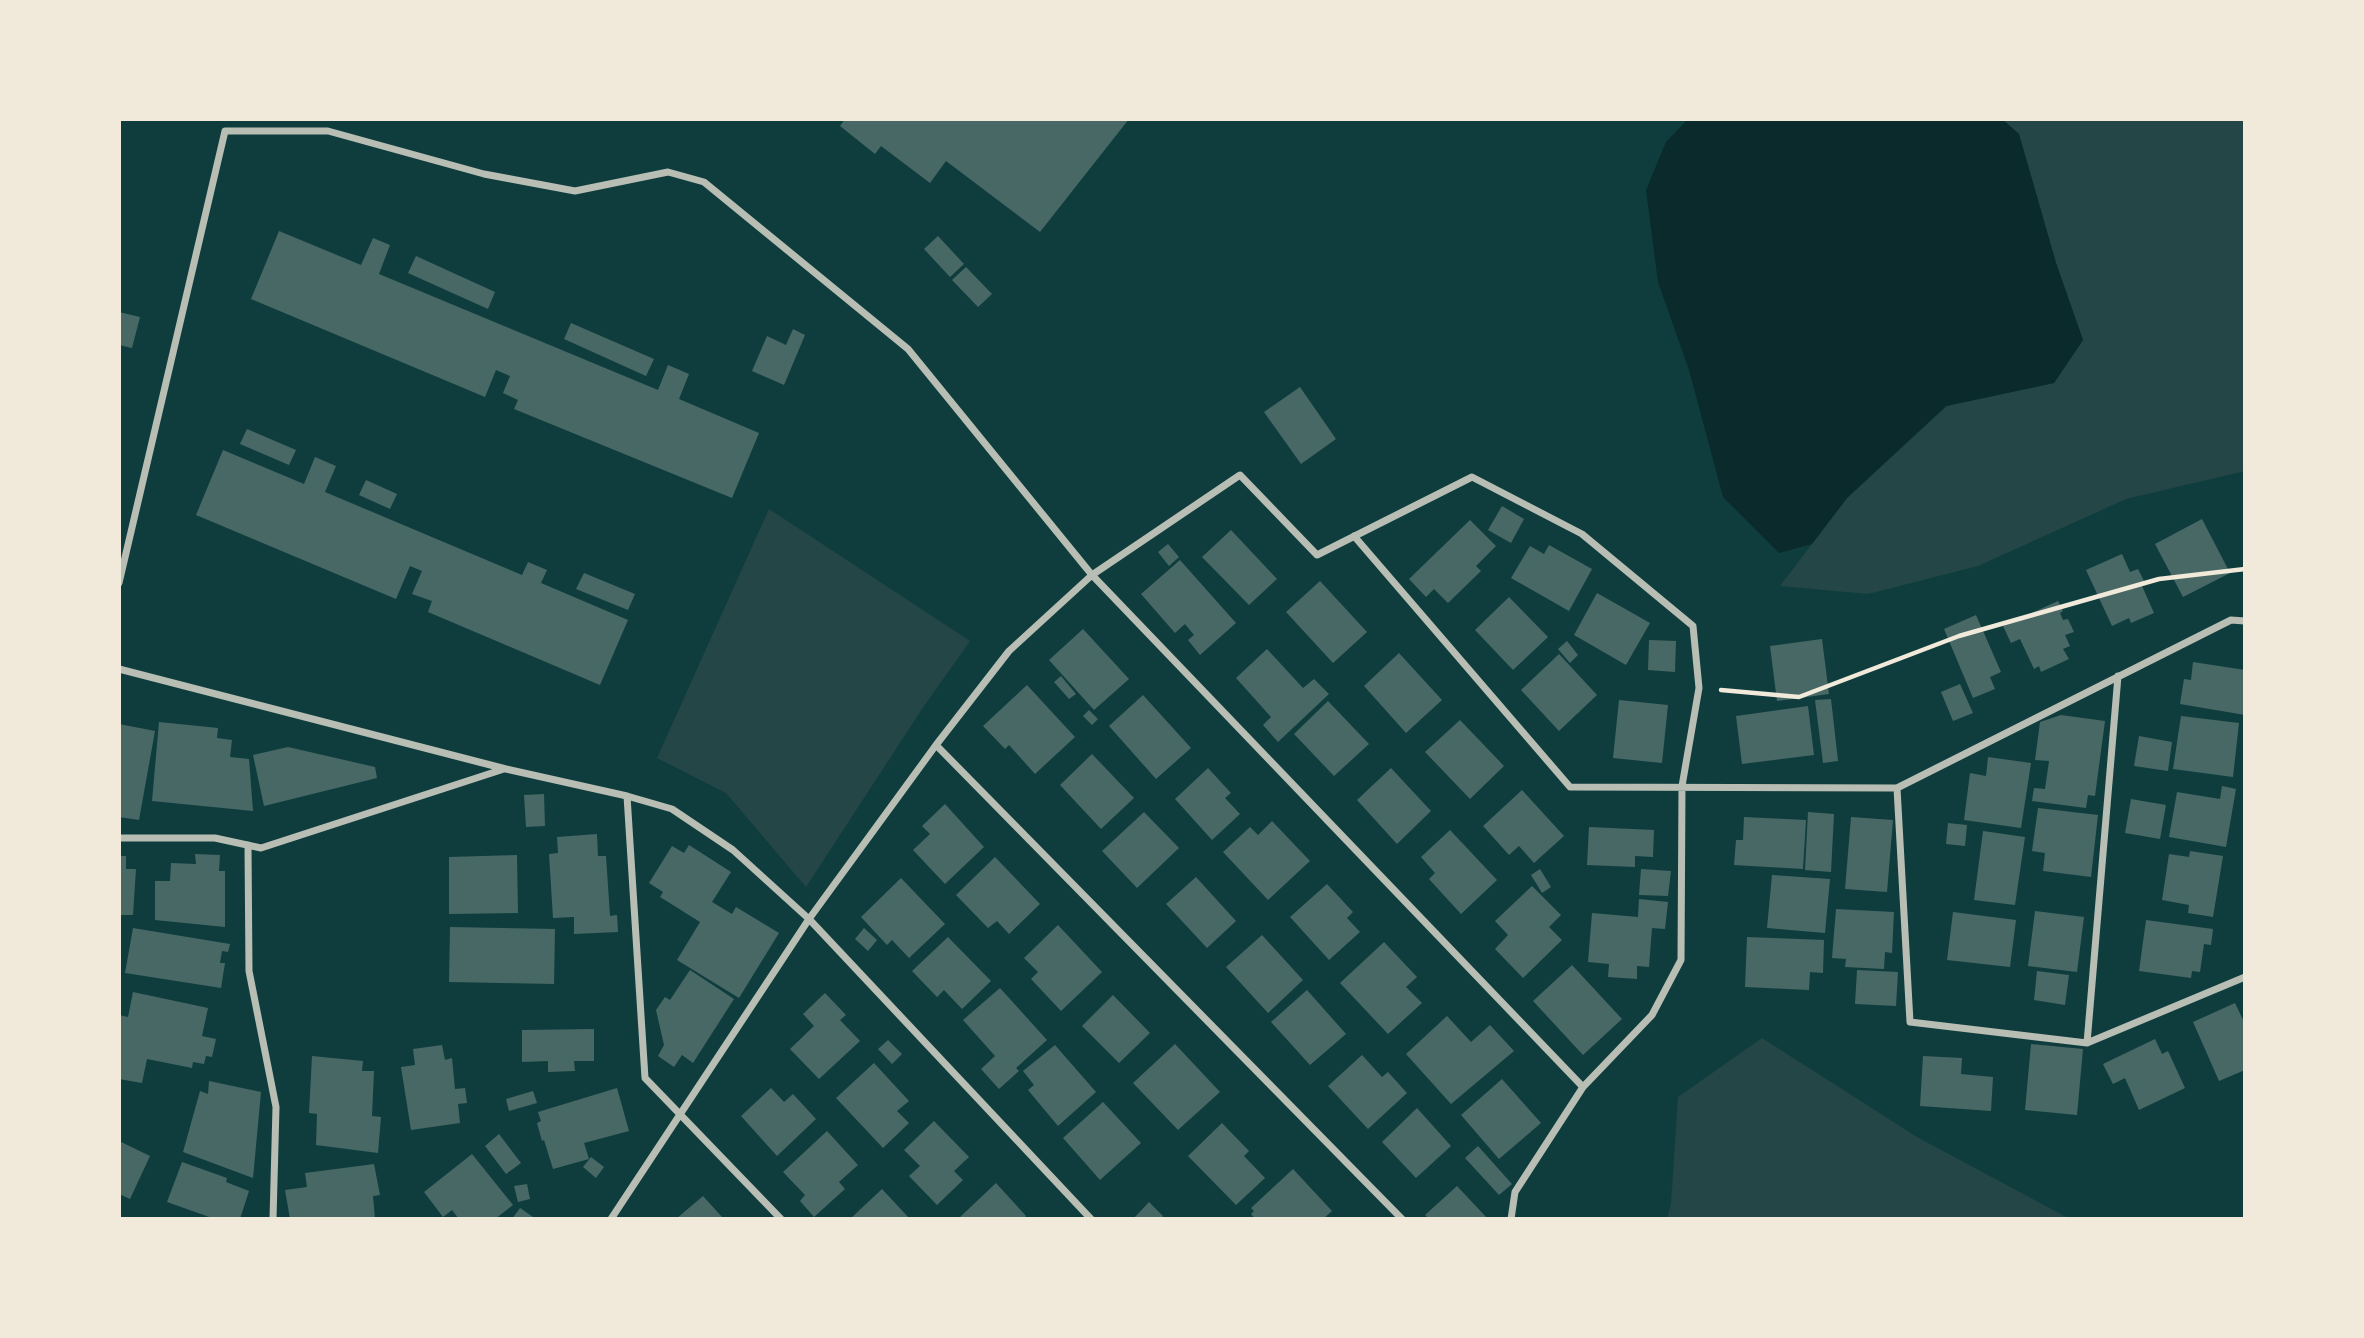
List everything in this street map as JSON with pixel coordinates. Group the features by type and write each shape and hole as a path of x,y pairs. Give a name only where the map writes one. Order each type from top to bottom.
{"street":[{"path":"119,583 225,131 328,131 484,174 575,191 668,172 704,182 908,349 1093,575 1583,1087"},
{"path":"611,1219 809,919 936,745 1009,651 1093,575 1240,475 1317,555 1472,477 1582,534 1693,626 1699,688 1682,786 1681,960 1652,1015 1583,1087 1515,1192 1511,1219"},
{"path":"1354,536 1570,787 1897,788 2231,620 2245,621"},
{"path":"119,669 672,809 733,850 809,919 1091,1219"},
{"path":"2087,1043 2118,676"},
{"path":"936,745 1402,1219"},
{"path":"119,838 215,838 261,848 506,769"},
{"path":"1897,788 1910,1022 2087,1043 2245,977"},
{"path":"627,796 645,1078 781,1219"},
{"path":"248,845 249,971 276,1107 272,1219"}],"path":[{"path":"1699,688 1798,697 1959,636 2159,579 2245,569"}],"shaded area":[{"path":"1688,119 2002,119 2019,134 2056,263 2083,340 2054,383 1946,406 1847,498 1812,544 1779,553 1723,497 1689,370 1658,282 1646,190 1666,142"},
{"path":"2002,119 2245,119 2245,471 2126,499 1978,566 1868,594 1780,586 1847,498 1947,406 2054,383 2083,340 2056,263 2019,134"},
{"path":"769,509 970,641 922,709 806,887 726,793 657,758"},
{"path":"1762,1038 1917,1137 2070,1219 1667,1219 1671,1204 1678,1097"}],"building":[{"path":"845,119 1129,119 1040,232 946,161 930,183 881,146 875,154 840,126"},
{"path":"279,231 361,265 373,238 390,245 379,274 658,390 668,365 689,374 679,399 759,433 732,498 514,409 518,400 503,393 510,376 496,370 485,397 251,299"},
{"path":"938,236 964,264 950,277 924,249"},
{"path":"416,256 495,292 488,309 408,273"},
{"path":"966,267 992,294 978,307 952,280"},
{"path":"119,312 140,317 132,348 119,345"},
{"path":"571,323 654,359 646,376 564,339"},
{"path":"793,329 805,335 784,385 752,371 767,336 786,345"},
{"path":"1300,387 1336,439 1301,464 1264,412"},
{"path":"247,429 296,450 289,465 240,444"},
{"path":"223,450 304,484 315,457 336,466 325,492 522,575 528,562 547,570 541,583 628,620 600,685 428,612 432,601 412,594 422,571 410,566 396,599 196,515"},
{"path":"366,480 397,494 390,509 359,495"},
{"path":"1502,506 1524,519 1511,543 1488,530"},
{"path":"2202,519 2230,573 2183,597 2155,544"},
{"path":"1470,520 1496,546 1476,566 1481,571 1448,603 1434,589 1426,597 1409,579"},
{"path":"1231,530 1277,579 1249,605 1202,557"},
{"path":"1168,544 1179,557 1169,566 1158,552"},
{"path":"1549,545 1592,569 1569,611 1511,578 1530,546 1544,554"},
{"path":"2122,554 2130,572 2138,569 2154,613 2131,623 2129,618 2112,626 2086,570"},
{"path":"1180,560 1236,623 1200,655 1188,640 1194,635 1185,624 1175,633 1141,594"},
{"path":"584,573 635,594 628,610 576,589"},
{"path":"1320,581 1367,632 1333,663 1286,612"},
{"path":"1597,593 1650,623 1626,665 1574,635"},
{"path":"1509,597 1548,637 1513,670 1475,630"},
{"path":"2058,601 2063,611 2060,613 2063,620 2068,619 2074,632 2065,635 2070,646 2063,649 2069,659 2041,672 2039,666 2034,669 2020,639 2011,643 2003,626"},
{"path":"1976,615 2001,672 1990,677 1995,689 1973,698 1944,629"},
{"path":"1083,629 1129,679 1094,710 1049,660"},
{"path":"1822,639 1829,694 1777,701 1770,646"},
{"path":"1649,640 1676,641 1675,672 1648,670"},
{"path":"1567,641 1578,655 1570,663 1558,649"},
{"path":"1267,649 1303,688 1314,679 1329,694 1278,742 1263,725 1271,717 1236,678"},
{"path":"1399,653 1442,700 1406,733 1364,686"},
{"path":"1559,654 1597,695 1559,731 1521,690"},
{"path":"2193,662 2245,670 2245,715 2180,704 2184,679 2191,680"},
{"path":"1061,676 1076,694 1069,699 1054,682"},
{"path":"1960,684 1973,713 1953,721 1941,692"},
{"path":"1027,685 1075,737 1035,774 1009,745 1005,749 983,726"},
{"path":"1143,695 1191,748 1156,779 1109,726"},
{"path":"1831,699 1838,761 1823,763 1815,700"},
{"path":"1619,700 1668,705 1662,763 1613,758"},
{"path":"1328,701 1369,744 1334,776 1294,734"},
{"path":"1808,706 1814,755 1742,764 1736,716"},
{"path":"1089,710 1098,719 1092,725 1083,716"},
{"path":"2061,715 2105,721 2095,796 2088,795 2086,808 2032,801 2034,788 2045,789 2049,761 2035,760 2040,722"},
{"path":"2181,716 2239,723 2233,777 2173,769"},
{"path":"1460,720 1504,766 1470,799 1425,752"},
{"path":"159,722 218,728 217,738 232,740 230,757 249,759 253,811 152,801"},
{"path":"119,724 155,731 139,820 119,817"},
{"path":"2139,736 2172,742 2168,771 2134,766"},
{"path":"288,747 375,767 377,778 264,806 253,755"},
{"path":"1092,754 1134,798 1101,829 1060,785"},
{"path":"1988,757 2031,763 2021,828 1964,820 1970,773 1986,776"},
{"path":"1208,768 1231,793 1225,798 1240,814 1212,840 1175,799"},
{"path":"1391,768 1431,811 1397,844 1357,800"},
{"path":"2222,786 2236,789 2226,847 2169,837 2177,792 2220,799"},
{"path":"1522,790 1564,836 1534,863 1519,846 1509,855 1483,826"},
{"path":"544,794 545,826 526,827 524,795"},
{"path":"2131,799 2166,805 2160,839 2125,833"},
{"path":"945,804 984,847 945,884 913,850 930,834 922,826"},
{"path":"2038,808 2098,815 2091,877 2043,871 2045,853 2032,851"},
{"path":"1144,812 1179,848 1137,888 1102,851"},
{"path":"1808,812 1834,814 1831,872 1805,870"},
{"path":"1744,817 1806,820 1803,869 1734,865 1736,840 1743,840"},
{"path":"1851,817 1893,820 1887,892 1845,889"},
{"path":"1272,821 1310,861 1268,900 1223,852 1250,827 1258,835"},
{"path":"1948,823 1967,825 1965,846 1946,844"},
{"path":"1589,827 1654,830 1653,857 1635,856 1635,867 1587,865"},
{"path":"1450,830 1497,880 1461,914 1429,879 1435,873 1421,857"},
{"path":"1983,831 2025,837 2015,905 1974,900"},
{"path":"597,834 598,856 606,856 610,916 617,915 618,932 574,934 574,917 553,918 549,854 558,853 557,837"},
{"path":"689,845 731,872 712,902 732,914 736,907 779,933 739,998 677,960 700,922 660,897 663,892 649,883 672,846 684,853"},
{"path":"2190,851 2223,856 2213,917 2188,913 2189,905 2162,900 2169,854 2189,857"},
{"path":"195,854 220,855 219,871 225,871 225,927 155,920 155,881 170,881 171,863 196,864"},
{"path":"517,855 518,913 449,914 449,857"},
{"path":"119,856 126,856 126,869 136,869 133,915 119,915"},
{"path":"995,857 1040,904 1009,934 997,921 988,928 956,895"},
{"path":"1540,869 1551,887 1542,893 1531,875"},
{"path":"1641,869 1671,871 1668,896 1639,895"},
{"path":"1772,875 1830,879 1825,933 1767,928"},
{"path":"1196,877 1236,921 1207,948 1166,904"},
{"path":"901,878 945,924 909,958 892,940 887,945 861,917"},
{"path":"1327,884 1353,912 1347,918 1360,932 1329,960 1290,917"},
{"path":"1532,886 1561,915 1549,927 1562,940 1523,978 1495,949 1508,935 1495,921"},
{"path":"1639,899 1668,902 1665,929 1652,928 1649,967 1637,966 1637,979 1608,977 1609,964 1588,962 1592,913 1638,917"},
{"path":"1836,909 1894,912 1892,953 1885,952 1884,969 1845,967 1846,959 1832,958"},
{"path":"2035,911 2084,917 2077,972 2028,966"},
{"path":"1953,912 2016,920 2010,967 1947,960"},
{"path":"2146,920 2213,929 2211,945 2204,944 2200,972 2192,971 2191,978 2139,971"},
{"path":"1058,925 1102,972 1061,1011 1031,979 1038,972 1024,958"},
{"path":"450,927 555,929 554,984 449,982"},
{"path":"133,928 230,944 228,952 222,951 220,963 225,963 221,988 125,973"},
{"path":"864,928 877,940 868,951 855,939"},
{"path":"1262,935 1303,980 1268,1013 1226,967"},
{"path":"948,937 991,981 962,1009 944,990 937,997 912,971"},
{"path":"1747,937 1824,940 1823,973 1810,972 1809,990 1745,987"},
{"path":"1384,942 1417,977 1406,987 1422,1003 1388,1034 1340,983"},
{"path":"1572,965 1622,1019 1583,1055 1533,1001"},
{"path":"690,970 734,999 693,1063 682,1055 674,1067 658,1056 664,1045 656,1010 665,997 670,1000"},
{"path":"1857,970 1898,972 1896,1006 1855,1004"},
{"path":"2037,971 2069,975 2065,1005 2034,1000"},
{"path":"1000,988 1047,1040 1016,1068 1019,1071 999,1089 981,1069 995,1056 963,1020"},
{"path":"1307,990 1346,1034 1310,1065 1271,1022"},
{"path":"133,992 208,1008 202,1036 216,1039 212,1057 206,1056 204,1064 193,1062 192,1068 147,1059 142,1083 119,1079 119,1015 128,1017"},
{"path":"825,993 846,1015 840,1020 860,1041 819,1079 790,1049 814,1026 803,1014"},
{"path":"1113,995 1150,1033 1119,1063 1082,1026"},
{"path":"2235,1003 2245,1024 2245,1070 2219,1081 2193,1022"},
{"path":"1447,1016 1471,1042 1490,1025 1514,1051 1451,1104 1406,1054"},
{"path":"594,1029 594,1061 574,1061 575,1071 548,1072 548,1061 522,1062 522,1030"},
{"path":"2155,1039 2162,1054 2168,1051 2185,1088 2139,1110 2125,1078 2113,1084 2103,1064"},
{"path":"888,1040 902,1054 892,1064 878,1049"},
{"path":"1175,1044 1220,1092 1178,1130 1133,1083"},
{"path":"2031,1044 2083,1049 2077,1115 2025,1110"},
{"path":"442,1045 445,1060 452,1058 455,1089 465,1088 467,1103 458,1104 460,1123 411,1130 401,1067 415,1065 413,1049"},
{"path":"1055,1045 1096,1092 1058,1126 1028,1090 1034,1085 1023,1071"},
{"path":"1362,1055 1382,1077 1388,1072 1407,1093 1368,1129 1328,1086"},
{"path":"312,1056 363,1061 362,1071 374,1071 372,1116 381,1117 378,1153 316,1145 317,1114 309,1113"},
{"path":"1923,1056 1962,1058 1961,1074 1993,1077 1991,1111 1920,1106"},
{"path":"874,1063 909,1101 897,1111 909,1123 883,1148 836,1098"},
{"path":"1502,1079 1541,1123 1499,1159 1461,1115"},
{"path":"209,1081 261,1092 253,1178 183,1152 200,1091 208,1094"},
{"path":"617,1088 629,1131 584,1143 589,1159 553,1169 537,1123 541,1121 538,1112"},
{"path":"771,1088 784,1102 793,1094 816,1119 777,1156 741,1116"},
{"path":"533,1091 537,1103 509,1111 506,1099"},
{"path":"1103,1102 1141,1143 1100,1180 1063,1138"},
{"path":"1417,1108 1451,1146 1416,1178 1382,1142"},
{"path":"934,1121 969,1157 954,1171 963,1180 937,1205 909,1176 920,1166 904,1150"},
{"path":"1222,1123 1249,1151 1244,1156 1265,1178 1236,1205 1188,1156"},
{"path":"827,1131 858,1165 839,1182 845,1189 814,1217 800,1201 805,1195 783,1172"},
{"path":"499,1134 521,1163 506,1174 485,1146"},
{"path":"119,1141 150,1156 130,1199 119,1194"},
{"path":"1478,1146 1512,1184 1499,1195 1465,1158"},
{"path":"472,1154 513,1205 495,1219 459,1219 452,1210 443,1217 424,1192"},
{"path":"591,1157 604,1167 596,1178 583,1167"},
{"path":"182,1162 227,1178 226,1182 249,1191 240,1219 215,1219 167,1202"},
{"path":"374,1164 380,1195 373,1196 375,1219 290,1219 285,1190 307,1187 305,1173"},
{"path":"1293,1169 1332,1211 1323,1219 1255,1219 1251,1208"},
{"path":"996,1183 1026,1216 1023,1219 958,1219"},
{"path":"527,1184 530,1199 518,1202 514,1186"},
{"path":"1457,1186 1488,1219 1429,1219 1425,1215"},
{"path":"882,1189 910,1219 850,1219"},
{"path":"703,1196 722,1217 676,1219"},
{"path":"1149,1202 1163,1216 1161,1219 1133,1219"},
{"path":"520,1208 536,1219 512,1219"}]}
